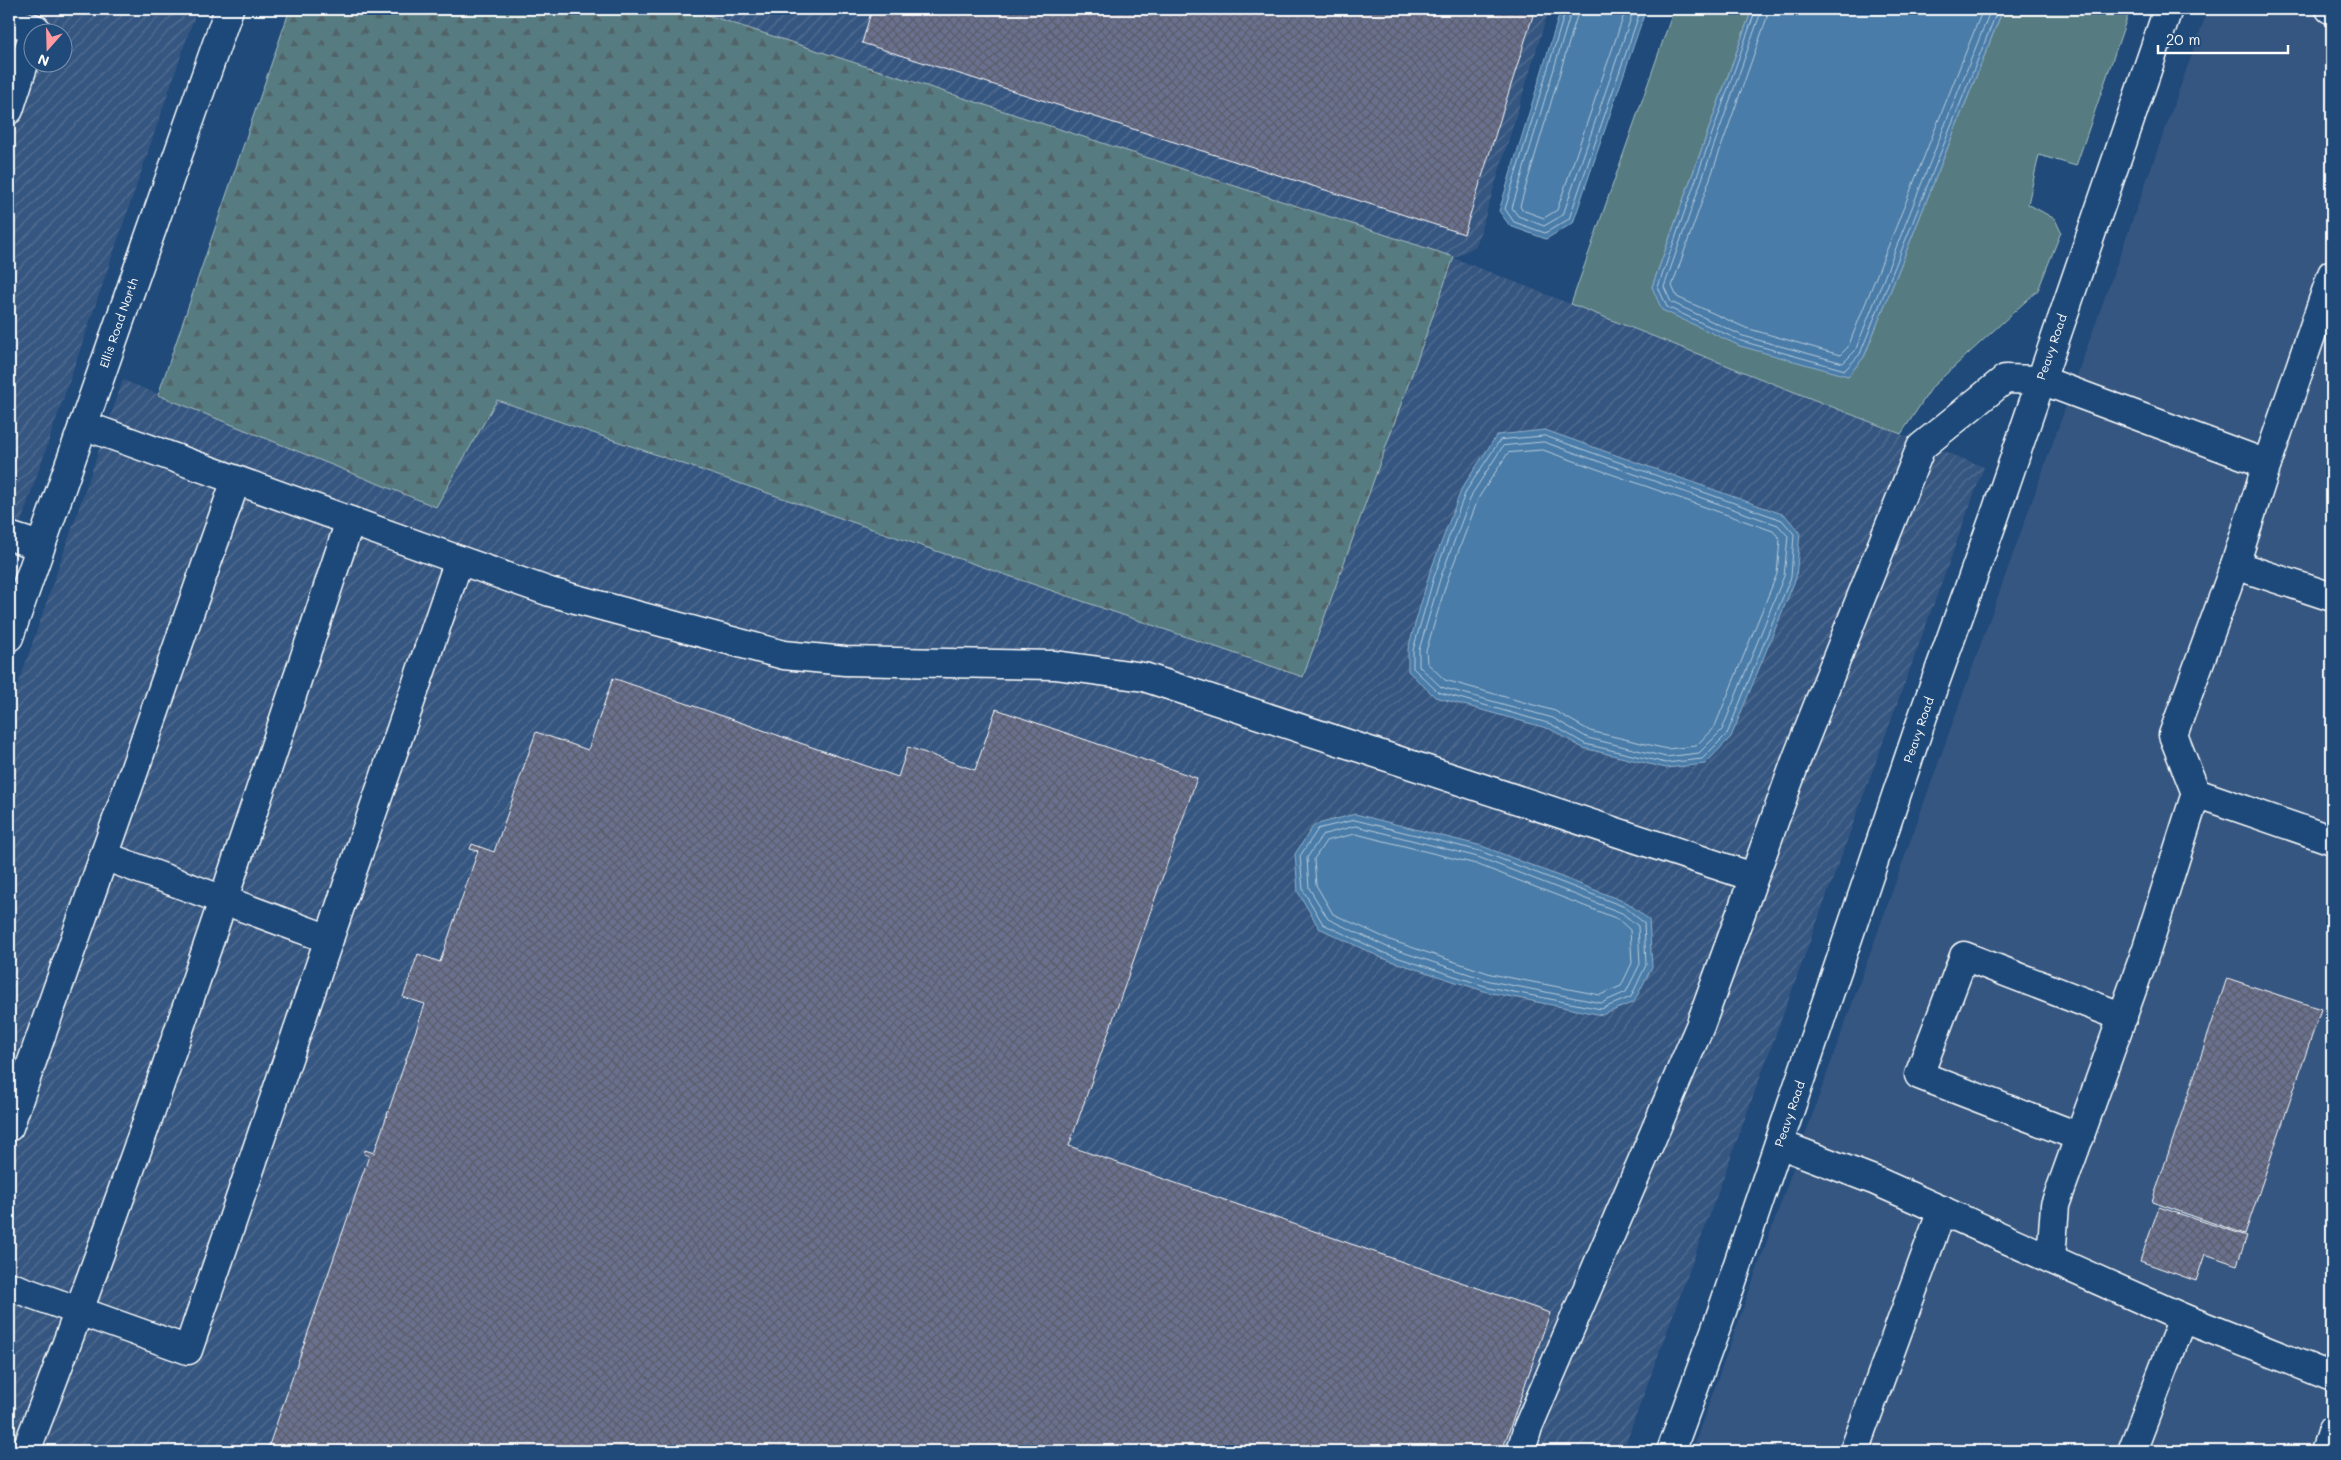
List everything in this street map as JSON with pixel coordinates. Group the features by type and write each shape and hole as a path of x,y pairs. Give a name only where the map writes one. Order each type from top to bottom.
{"street":[{"name":"Ellis Road North","path":"9,637 229,9"},
{"name":"Peavy Road","path":"1670,1451 1779,1144 1920,726 2168,9"},
{"path":"9,20 22,23"},
{"path":"9,110 22,70"},
{"path":"2051,1259 2055,1206 2123,1017 2196,793 2173,735 2235,565 2267,464 2332,274"},
{"path":"1521,1451 1528,1428 1700,1026 1797,758 1921,447 2005,379 2041,380 2267,464"},
{"path":"84,425 550,592 784,656 845,661 1055,665 1144,677 1754,877"},
{"path":"9,1127 236,480"},
{"path":"26,1451 80,1311 224,900 350,521"},
{"path":"9,536 40,546"},
{"path":"9,1286 188,1350 459,560"},
{"path":"2235,565 2332,597"},
{"path":"2196,793 2332,840"},
{"path":"104,856 329,939"},
{"path":"2080,1136 1919,1074 1964,956 2123,1017"},
{"path":"1779,1144 1876,1181 2184,1318 2332,1377"},
{"path":"1854,1451 1942,1210"},
{"path":"2132,1451 2184,1318"},
{"path":"2325,1451 2332,1430"}],"shaded area":[{"path":"9,9 197,9 9,557"},
{"path":"689,9 1549,9 1476,246 1454,258 1984,467 1623,1451 9,1451 9,711 123,380 436,507 497,400 1303,677 1453,257"},
{"path":"2208,9 2332,9 2332,1451 1692,1451"}],"green space":[{"path":"290,9 689,9 1454,257 1303,677 497,400 436,507 158,395"},
{"path":"1674,9 1752,9 1652,287 1848,376 1864,357 2003,9 2130,9 2076,166 2039,155 2028,204 2055,219 2061,232 2038,290 1933,386 1901,434 1571,304"}],"water":[{"path":"1561,9 1646,9 1573,223 1546,239 1510,226 1499,211"},
{"path":"1752,9 2003,9 1864,357 1848,376 1740,346 1662,310 1652,287"},
{"path":"1545,430 1785,515 1800,533 1796,578 1731,737 1705,764 1666,768 1583,748 1550,729 1435,697 1408,671 1408,649 1429,575 1462,488 1497,435"},
{"path":"1355,814 1482,846 1628,903 1649,920 1652,967 1634,1002 1602,1015 1487,992 1382,958 1319,928 1298,892 1295,854 1314,825"}],"building":[{"path":"872,9 1535,9 1464,234 862,43"},
{"path":"613,678 898,777 908,747 975,770 996,709 1197,778 1069,1146 1550,1313 1502,1451 267,1451 369,1156 364,1154 365,1150 374,1153 425,1004 403,997 418,954 440,962 478,851 470,849 472,844 494,852 536,732 588,750"},
{"path":"2227,978 2321,1009 2245,1234 2152,1202"},
{"path":"2159,1207 2247,1236 2237,1265 2205,1254 2196,1281 2140,1261"}]}
